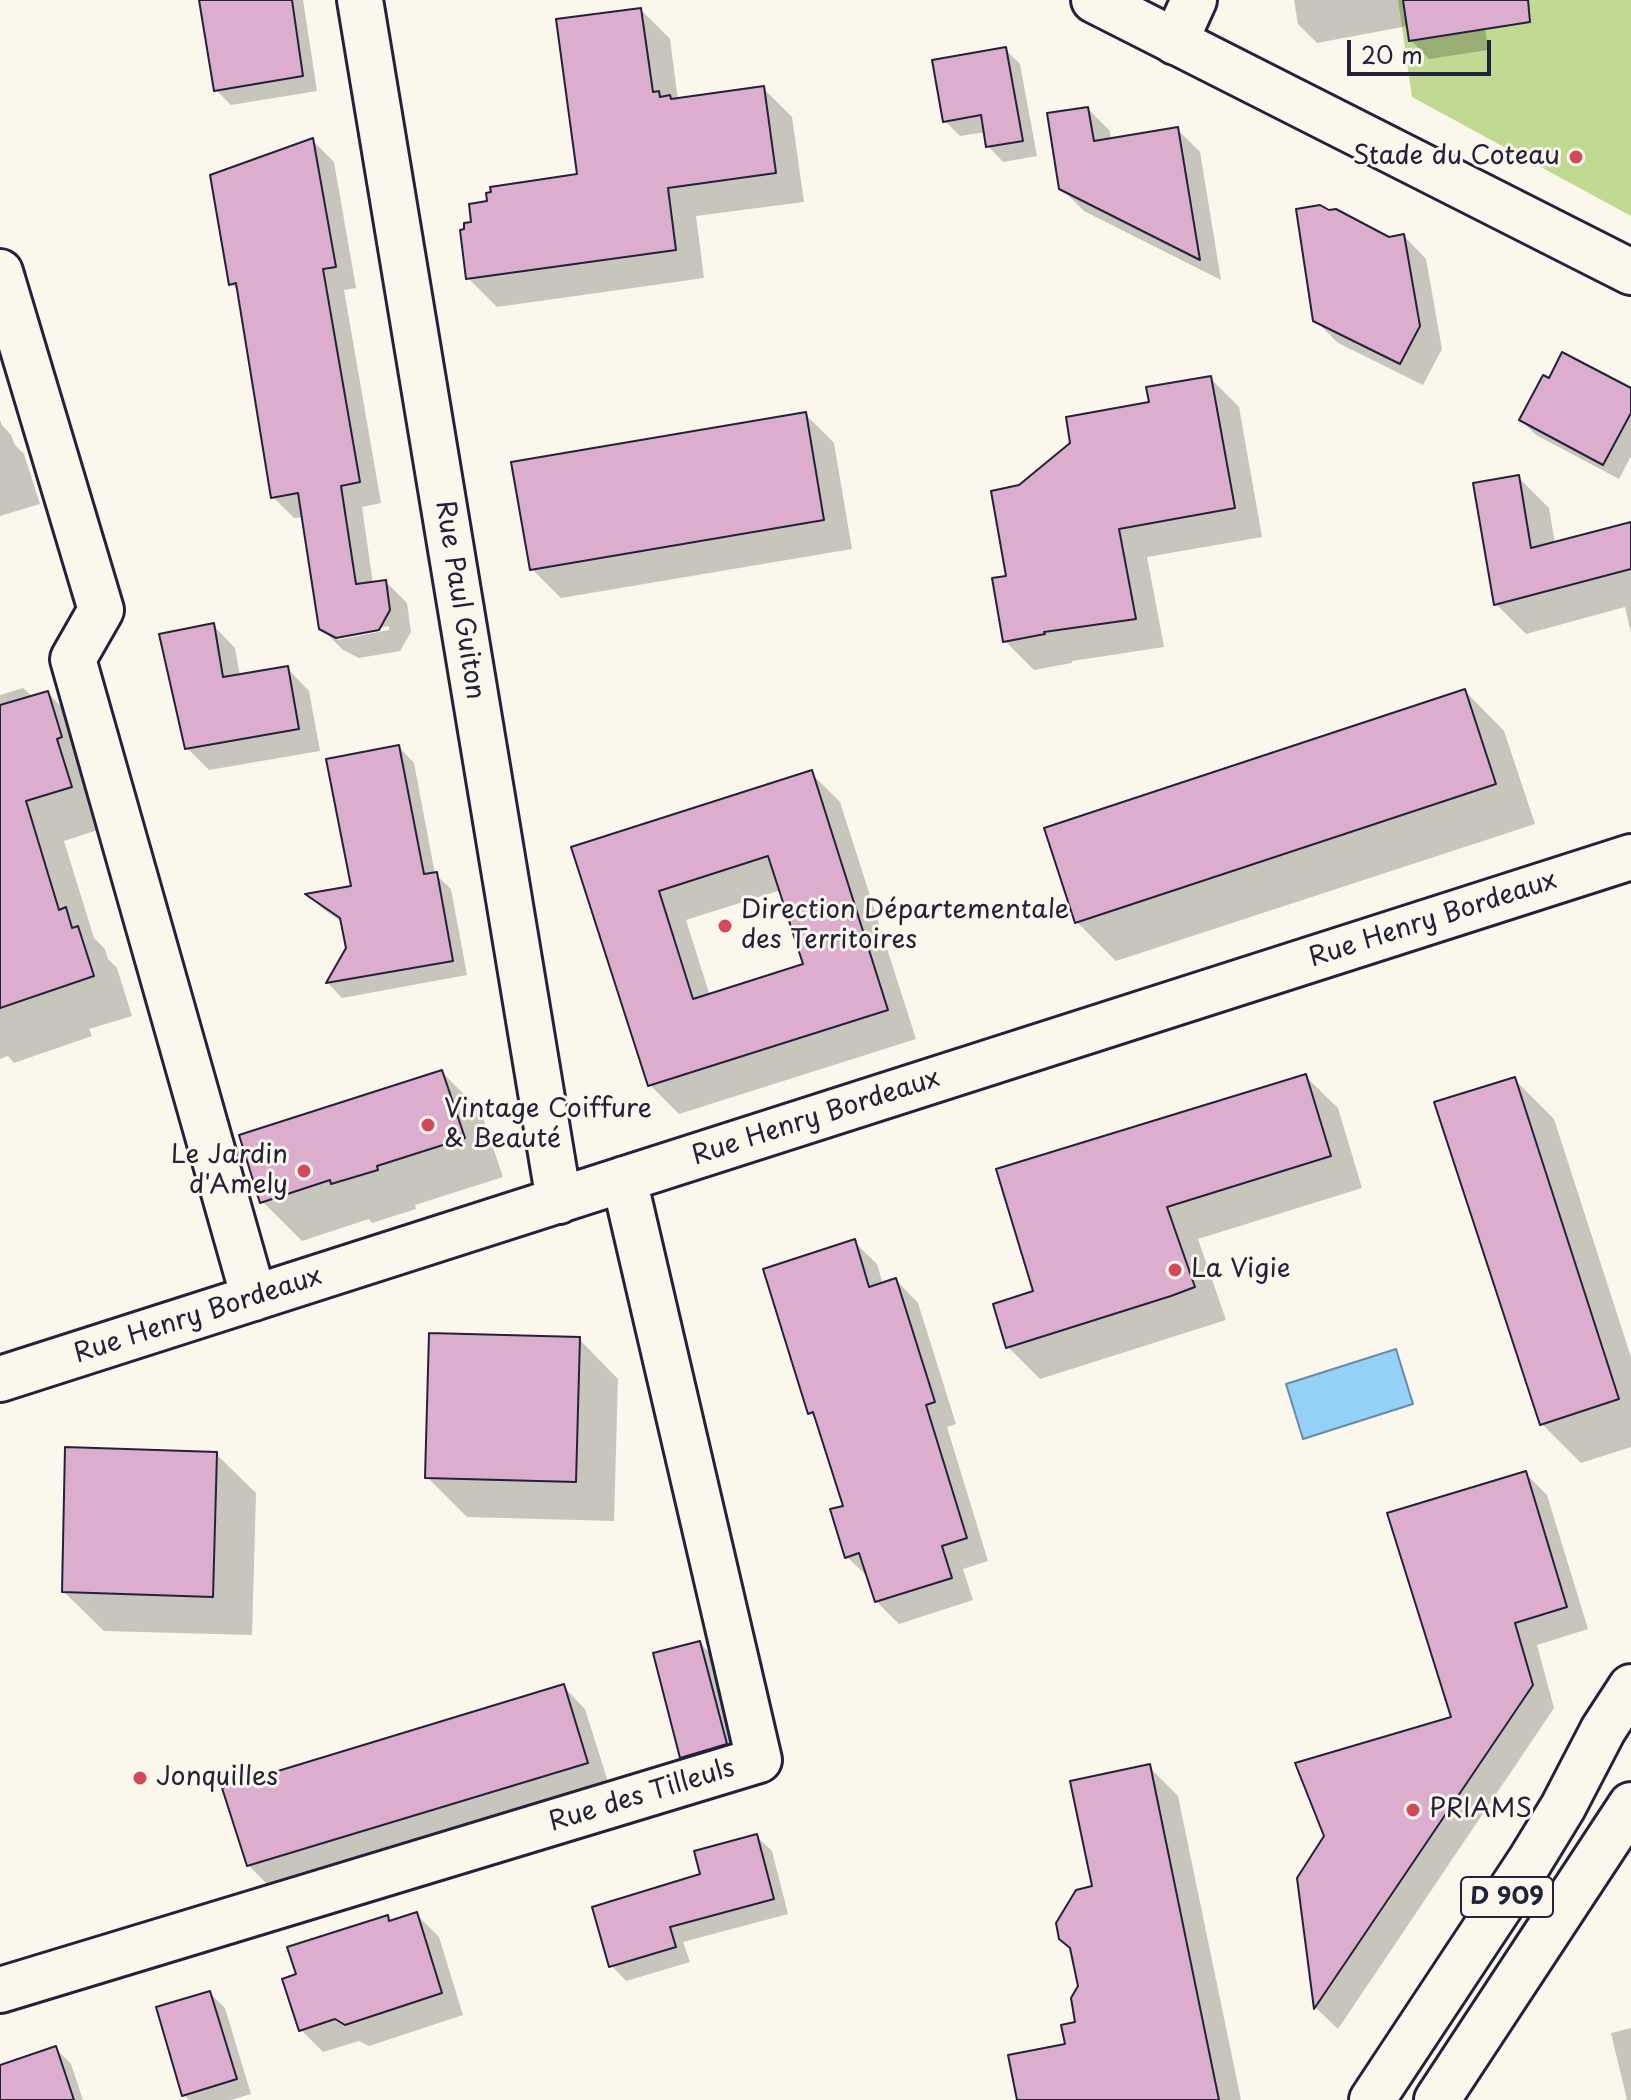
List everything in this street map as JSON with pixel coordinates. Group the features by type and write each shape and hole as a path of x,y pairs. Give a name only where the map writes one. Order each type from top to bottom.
{"street":[{"name":"Rue Paul Guiton","path":"360,0 559,1201"},
{"path":"1094,0 1631,272"},
{"path":"1175,42 1194,0"},
{"path":"0,272 101,610 73,659 254,1298"},
{"name":"Rue Henry Bordeaux","path":"0,1379 1631,857"},
{"name":"Rue des Tilleuls","path":"0,1990 759,1760 624,1179"},
{"name":"D 909","path":"1372,2100 1530,1861 1563,1807 1603,1730 1631,1687"},
{"name":"D 909","path":"1437,2100 1631,1805"}],"green space":[{"name":"Stade du Coteau","path":"1398,0 1631,0 1631,216 1412,97"}],"water":[{"path":"1396,1349 1413,1404 1303,1439 1286,1384"}],"building":[{"path":"199,0 292,0 303,76 214,91"},
{"path":"1403,0 1528,0 1530,22 1409,41"},
{"path":"641,8 653,92 659,91 660,97 670,95 671,99 764,86 776,173 668,188 676,250 466,279 460,230 464,229 464,223 471,222 469,204 487,201 486,193 491,192 490,187 577,174 556,19"},
{"path":"1006,47 1023,141 986,147 981,115 943,122 932,60"},
{"path":"1088,107 1094,141 1178,127 1200,260 1059,189 1047,113"},
{"path":"313,138 336,267 323,269 360,482 341,486 356,584 386,580 390,610 379,630 336,638 319,629 298,493 271,498 236,283 229,285 210,175"},
{"path":"1320,205 1329,210 1336,209 1389,237 1404,234 1420,326 1400,364 1313,321 1296,209"},
{"path":"1562,352 1631,388 1631,413 1603,465 1519,420 1543,375 1549,378"},
{"path":"1211,376 1235,508 1119,529 1136,619 1044,632 1003,642 992,578 1006,576 991,491 1019,485 1070,443 1066,417 1149,402 1146,387"},
{"path":"806,412 824,520 530,570 511,462"},
{"path":"1519,475 1531,548 1631,522 1631,569 1494,605 1473,483"},
{"path":"214,623 223,677 288,666 299,729 185,749 159,634"},
{"path":"1465,689 1496,784 1075,923 1044,828"},
{"path":"48,691 62,737 57,739 72,787 26,801 59,910 66,907 72,928 78,926 94,976 0,1008 0,705"},
{"path":"399,745 424,874 437,872 453,961 326,983 346,948 340,918 305,894 351,886 326,759"},
{"path":"812,770 888,1010 648,1086 571,847","holes":["768,856 803,964 693,999 659,891"]},
{"path":"442,1070 465,1138 377,1166 378,1170 331,1184 330,1180 260,1203 239,1135"},
{"path":"1306,1074 1331,1156 1167,1207 1195,1287 1006,1348 993,1304 1033,1291 996,1169"},
{"path":"1515,1077 1619,1399 1540,1425 1434,1102"},
{"path":"855,1239 869,1287 896,1278 935,1402 926,1405 967,1538 942,1546 952,1578 875,1602 859,1553 845,1558 830,1509 843,1506 813,1412 808,1414 763,1269"},
{"path":"429,1333 580,1337 576,1482 425,1478"},
{"path":"65,1447 217,1452 213,1597 62,1592"},
{"path":"1526,1471 1567,1607 1515,1623 1533,1685 1314,2009 1297,1878 1324,1836 1295,1763 1451,1717 1387,1513"},
{"path":"700,1641 727,1744 680,1758 653,1653"},
{"path":"564,1684 588,1763 247,1866 222,1788"},
{"path":"1150,1764 1219,2100 1017,2100 1008,2055 1065,2044 1061,2025 1075,2022 1071,1998 1078,1986 1070,1948 1059,1939 1056,1923 1076,1890 1092,1886 1070,1781"},
{"path":"757,1834 774,1899 670,1927 676,1947 609,1967 592,1907 700,1874 694,1851"},
{"path":"417,1912 442,1993 345,2025 335,2019 299,2031 282,1979 296,1974 287,1947 388,1915 389,1921"},
{"path":"210,1991 237,2079 182,2096 156,2007"},
{"path":"56,2046 74,2100 0,2100 0,2065"}],"place":[{"name":"Stade du Coteau","path":"1576,157"},
{"name":"Direction Départementale des Territoires","path":"725,926"},
{"name":"Vintage Coiffure & Beauté","path":"428,1125"},
{"name":"Le Jardin d'Amely","path":"304,1171"},
{"name":"La Vigie","path":"1175,1270"},
{"name":"Jonquilles","path":"140,1778"},
{"name":"PRIAMS","path":"1413,1810"}]}
